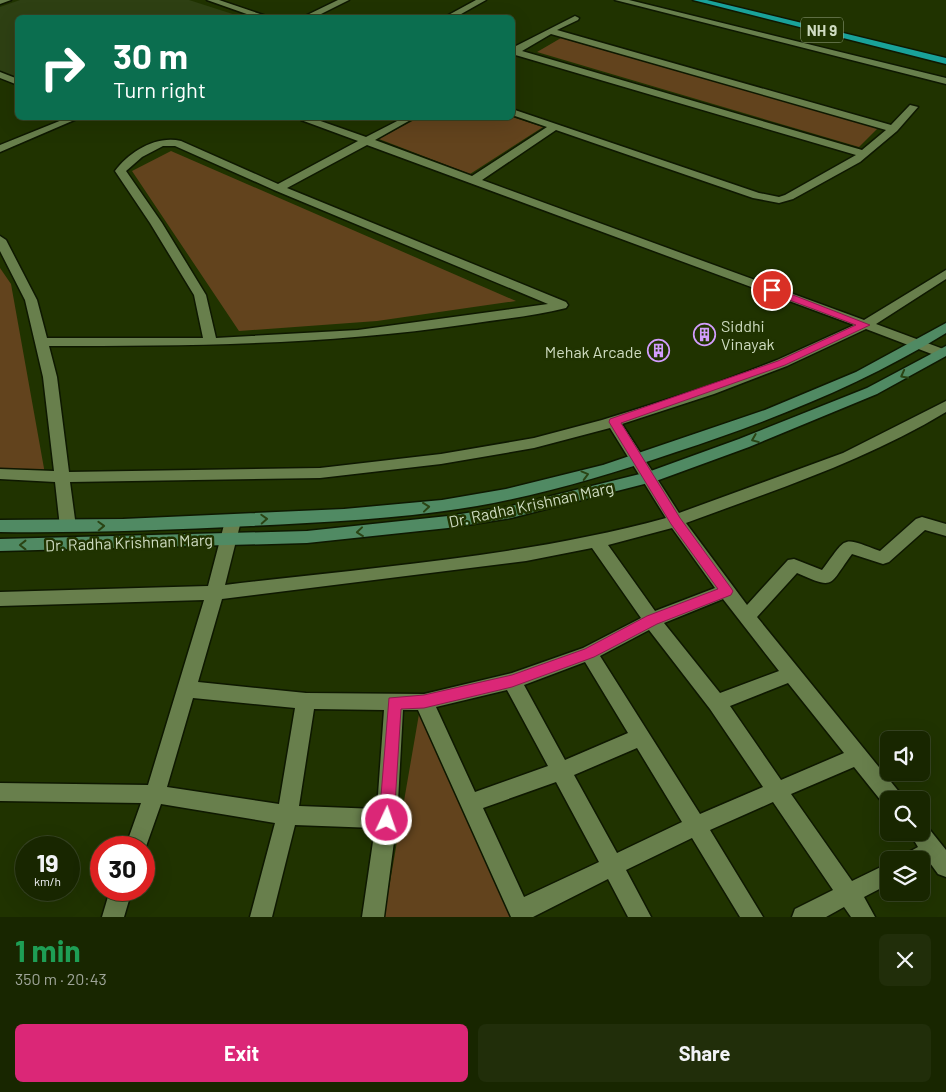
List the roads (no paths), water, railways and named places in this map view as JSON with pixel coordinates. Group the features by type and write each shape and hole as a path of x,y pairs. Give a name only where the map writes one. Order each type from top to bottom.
{"highway":[{"name":"NH 9","path":"698,0 946,61"},
{"name":"NH 9","path":"729,0 946,53"}],"street":[{"path":"0,2 7,0"},
{"path":"211,0 258,15"},
{"path":"312,15 345,0"},
{"path":"453,15 482,0"},
{"path":"619,0 946,81"},
{"path":"515,50 575,18"},
{"path":"550,32 893,129"},
{"path":"515,51 864,154"},
{"path":"0,75 15,81"},
{"path":"515,113 758,196 779,200 789,198 864,154 893,129 913,107"},
{"path":"0,150 69,120"},
{"path":"309,120 919,345 944,352"},
{"path":"278,188 405,120"},
{"path":"474,180 556,126"},
{"path":"41,342 210,342 329,337 462,322 562,305 171,142 151,148 128,163 120,171 172,247 200,296 210,342"},
{"path":"0,240 31,300 50,377 68,527"},
{"path":"0,474 63,477 320,473 441,459 534,443 614,422 782,363 865,325 946,274"},
{"path":"0,526 68,527 358,514 451,504 506,495 638,459 742,425 797,404 919,345 946,327"},
{"name":"Dr. Radha Krishnan Marg","path":"0,545 307,537 448,522 511,512 650,477 744,443 872,391 944,352"},
{"path":"0,599 215,593 526,555 596,541 676,521 848,457 914,426 946,406"},
{"path":"614,422 676,521 726,591 748,616 886,791"},
{"path":"139,836 155,794 215,593 230,540 233,521"},
{"path":"748,616 794,565 825,578 849,546 884,558 922,523 946,530"},
{"path":"596,541 652,620 717,703 864,917"},
{"path":"186,689 306,702 424,702 512,681 589,653 652,620 726,591"},
{"path":"589,653 752,917"},
{"path":"717,703 793,673"},
{"path":"512,681 640,917"},
{"path":"261,917 287,815 306,702"},
{"path":"424,702 520,914 696,826 858,756"},
{"path":"373,917 387,820 394,703"},
{"path":"470,803 562,772 641,737"},
{"path":"0,792 155,794 287,815 387,820"},
{"path":"926,841 946,867"},
{"path":"803,917 880,878"},
{"path":"113,917 118,901"}],"place":[{"name":"Siddhi Vinayak","path":"705,334"},
{"name":"Mehak Arcade","path":"658,351"}]}
